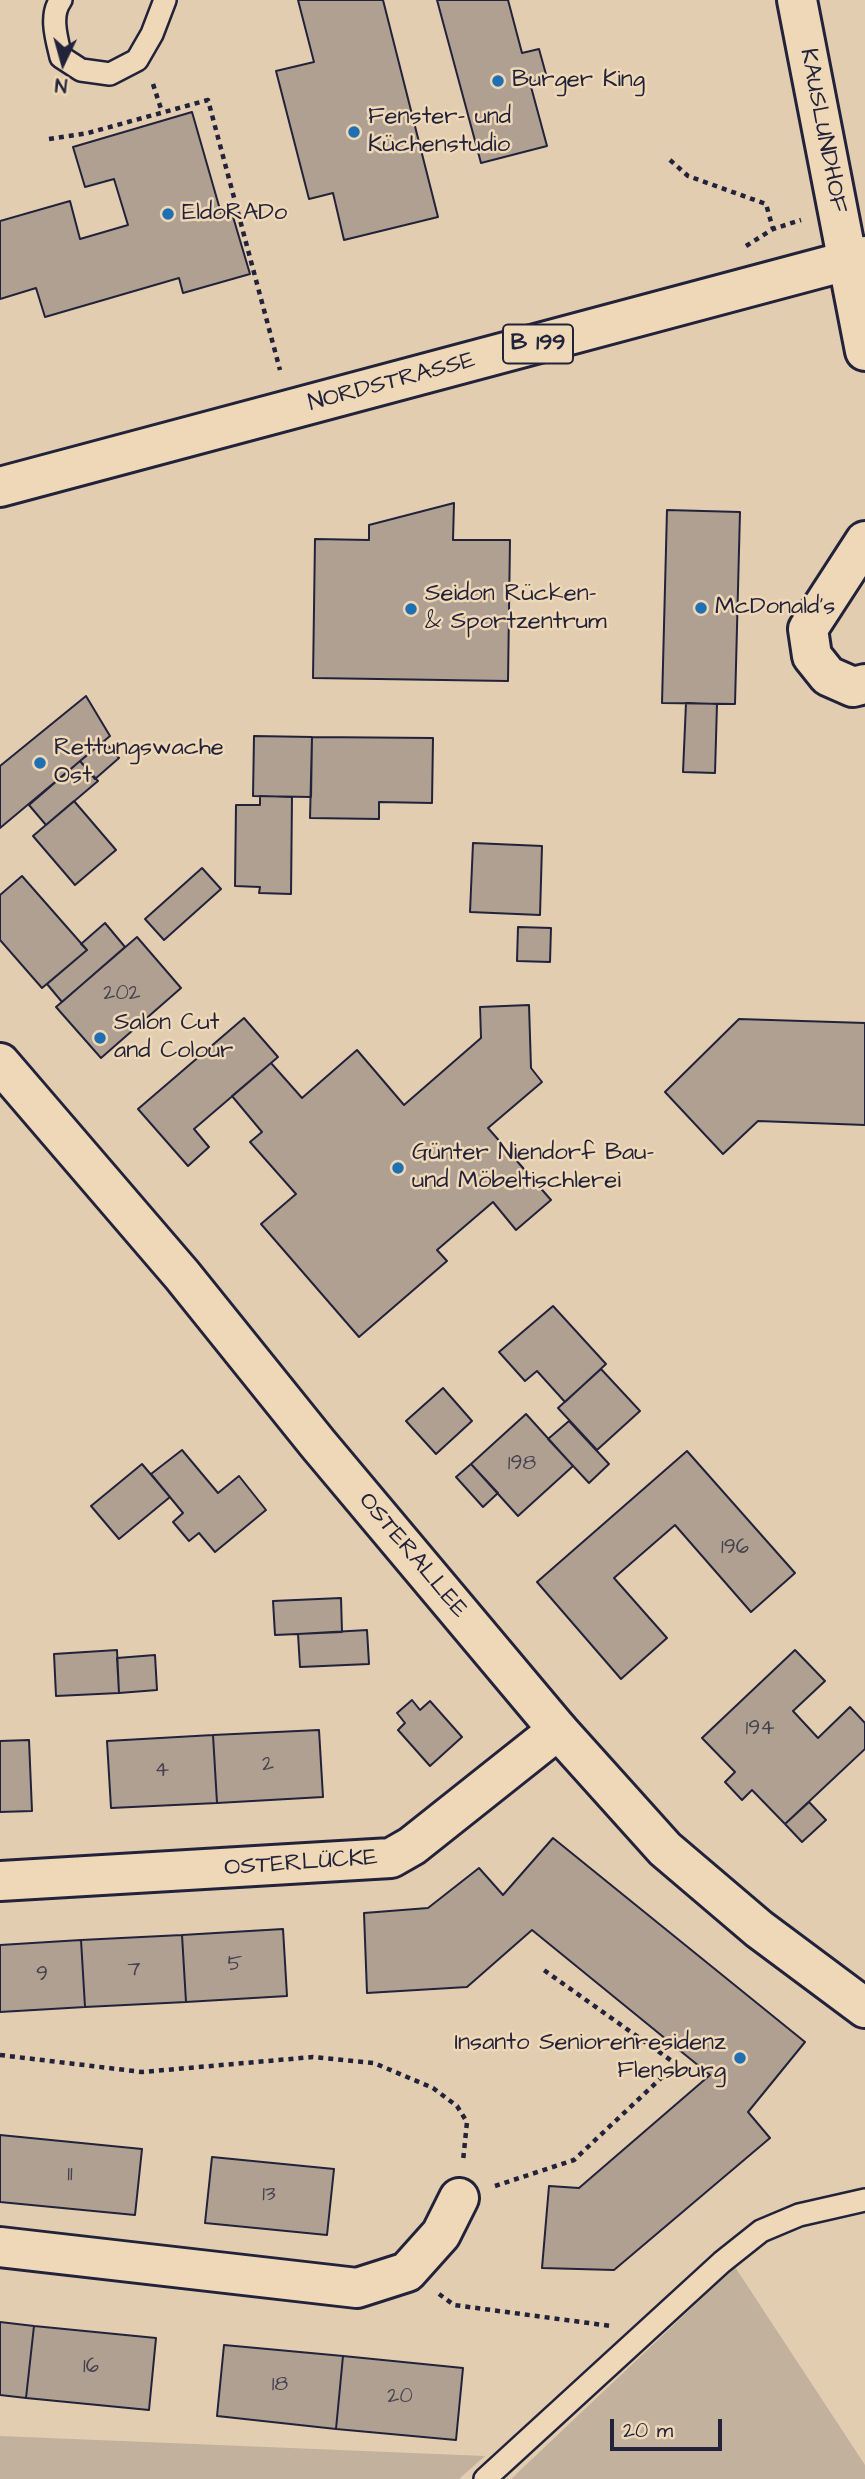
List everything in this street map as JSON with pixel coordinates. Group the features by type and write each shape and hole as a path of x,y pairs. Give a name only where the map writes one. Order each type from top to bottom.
{"street":[{"name":"KAUSLUNDHOF","path":"797,0 857,259 865,351"},
{"name":"NORDSTRASSE","path":"0,487 857,259"},
{"path":"865,541 808,629 812,656 828,677 853,687 865,684"},
{"name":"OSTERALLEE","path":"0,1063 182,1275 318,1444 558,1730 665,1850 759,1929 865,2008"},
{"name":"OSTERLÜCKE","path":"0,1881 391,1858 412,1846 558,1730"},
{"path":"0,2247 357,2288 407,2272 441,2234 459,2198"}],"lane":[{"path":"61,0 57,5 55,31 61,57 81,70 110,74 136,60 152,34 164,0"},
{"path":"485,2479 722,2262 761,2231 799,2215 865,2200"}],"path":[{"path":"50,139 89,133 208,100 280,370"},
{"path":"670,160 688,176 766,204 773,229"},
{"path":"0,2055 142,2071 313,2057 374,2063 433,2088 457,2106 467,2122 459,2198 573,2160 676,2064 541,1968"},
{"path":"407,2272 454,2305 616,2326"}],"shaded area":[{"path":"735,2267 865,2465 865,2479 511,2479"},
{"path":"0,2436 485,2456 459,2479 0,2479"}],"building":[{"name":"Fenster- und Küchenstudio","path":"298,0 383,0 438,217 344,240 333,193 309,199 276,71 314,62"},
{"name":"Burger King","path":"437,0 508,0 522,53 539,49 547,78 530,83 547,146 481,163"},
{"path":"192,112 221,213 231,210 250,274 183,293 179,278 45,317 36,288 0,299 0,221 70,201 80,239 128,225 114,179 85,187 73,147"},
{"name":"Seidon Rücken- & Sportzentrum","path":"454,503 453,540 510,540 508,681 313,678 315,539 369,540 369,525"},
{"name":"McDonald's","path":"667,510 740,512 735,704 662,703"},
{"name":"Rettungswache Ost","path":"86,696 110,736 0,828 0,766"},
{"path":"686,703 717,704 715,773 683,772"},
{"path":"254,736 312,737 311,797 253,796"},
{"path":"312,737 433,738 432,803 379,802 379,819 310,818"},
{"path":"104,741 119,758 95,779 80,761"},
{"path":"80,761 98,781 46,825 29,805"},
{"path":"260,796 292,797 291,894 259,893 260,887 235,886 236,805 260,805"},
{"path":"74,801 116,850 75,885 33,836"},
{"path":"473,843 542,846 540,915 470,912"},
{"path":"202,868 221,889 164,940 145,919"},
{"path":"22,876 87,950 42,988 0,940 0,895"},
{"path":"105,923 125,947 62,1002 47,984 87,950 81,944"},
{"path":"518,927 551,928 550,962 517,961"},
{"path":"137,937 181,988 101,1058 56,1007"},
{"name":"Günter Niendorf Bau- und Möbeltischlerei","path":"529,1005 531,1068 542,1082 488,1128 551,1200 516,1230 493,1202 437,1250 447,1261 359,1337 261,1224 296,1194 250,1142 262,1132 232,1096 271,1063 302,1098 357,1050 404,1105 481,1038 480,1007"},
{"path":"244,1018 278,1057 194,1129 209,1147 188,1166 138,1109"},
{"path":"739,1019 865,1023 865,1125 758,1121 723,1154 665,1092"},
{"path":"553,1306 606,1364 565,1402 537,1371 525,1381 499,1352"},
{"path":"601,1369 640,1411 597,1450 558,1408"},
{"path":"443,1388 472,1421 436,1454 406,1421"},
{"path":"526,1414 573,1466 518,1516 471,1464"},
{"path":"569,1421 609,1464 589,1483 548,1439"},
{"path":"182,1450 218,1493 239,1476 266,1510 215,1552 199,1533 189,1541 173,1522 183,1513 151,1474"},
{"path":"687,1451 795,1573 751,1612 675,1525 614,1578 667,1638 621,1679 537,1582"},
{"path":"142,1464 170,1497 119,1539 91,1506"},
{"path":"471,1464 498,1493 483,1507 456,1477"},
{"path":"341,1598 342,1632 275,1635 273,1601"},
{"path":"367,1630 369,1664 300,1667 298,1634"},
{"path":"117,1650 119,1693 56,1696 54,1654"},
{"path":"795,1650 825,1681 793,1711 818,1738 850,1707 865,1723 865,1749 785,1824 752,1790 742,1800 725,1782 735,1772 702,1738"},
{"path":"155,1655 157,1690 119,1693 117,1658"},
{"path":"412,1700 420,1710 430,1701 462,1737 430,1766 398,1730 405,1723 397,1713"},
{"path":"319,1730 323,1797 217,1803 213,1735"},
{"path":"213,1735 217,1803 111,1808 107,1741"},
{"path":"29,1740 32,1811 0,1812 0,1741"},
{"path":"809,1802 826,1820 802,1842 785,1824"},
{"name":"Insanto Seniorenresidenz Flensburg","path":"553,1838 805,2042 748,2112 770,2138 614,2270 542,2268 549,2186 579,2188 710,2075 532,1930 467,1987 367,1993 364,1913 428,1908 479,1868 503,1895"},
{"path":"283,1929 287,1996 186,2002 182,1935"},
{"path":"182,1935 186,2002 85,2007 81,1940"},
{"path":"81,1940 85,2007 0,2012 0,1945"},
{"path":"0,2135 142,2149 135,2215 0,2202"},
{"path":"212,2157 334,2169 327,2235 205,2223"},
{"path":"0,2322 34,2326 26,2398 0,2395"},
{"path":"34,2326 156,2338 149,2410 26,2398"},
{"path":"224,2345 343,2356 336,2429 217,2416"},
{"path":"343,2356 463,2368 456,2440 336,2429"}],"place":[{"name":"Burger King","path":"498,81"},
{"name":"Fenster- und Küchenstudio","path":"354,132"},
{"name":"EldoRADo","path":"168,214"},
{"name":"McDonald's","path":"701,608"},
{"name":"Seidon Rücken- & Sportzentrum","path":"411,609"},
{"name":"Rettungswache Ost","path":"40,763"},
{"name":"Salon Cut and Colour","path":"100,1038"},
{"name":"Günter Niendorf Bau- und Möbeltischlerei","path":"398,1168"},
{"name":"Insanto Seniorenresidenz Flensburg","path":"740,2058"}]}
